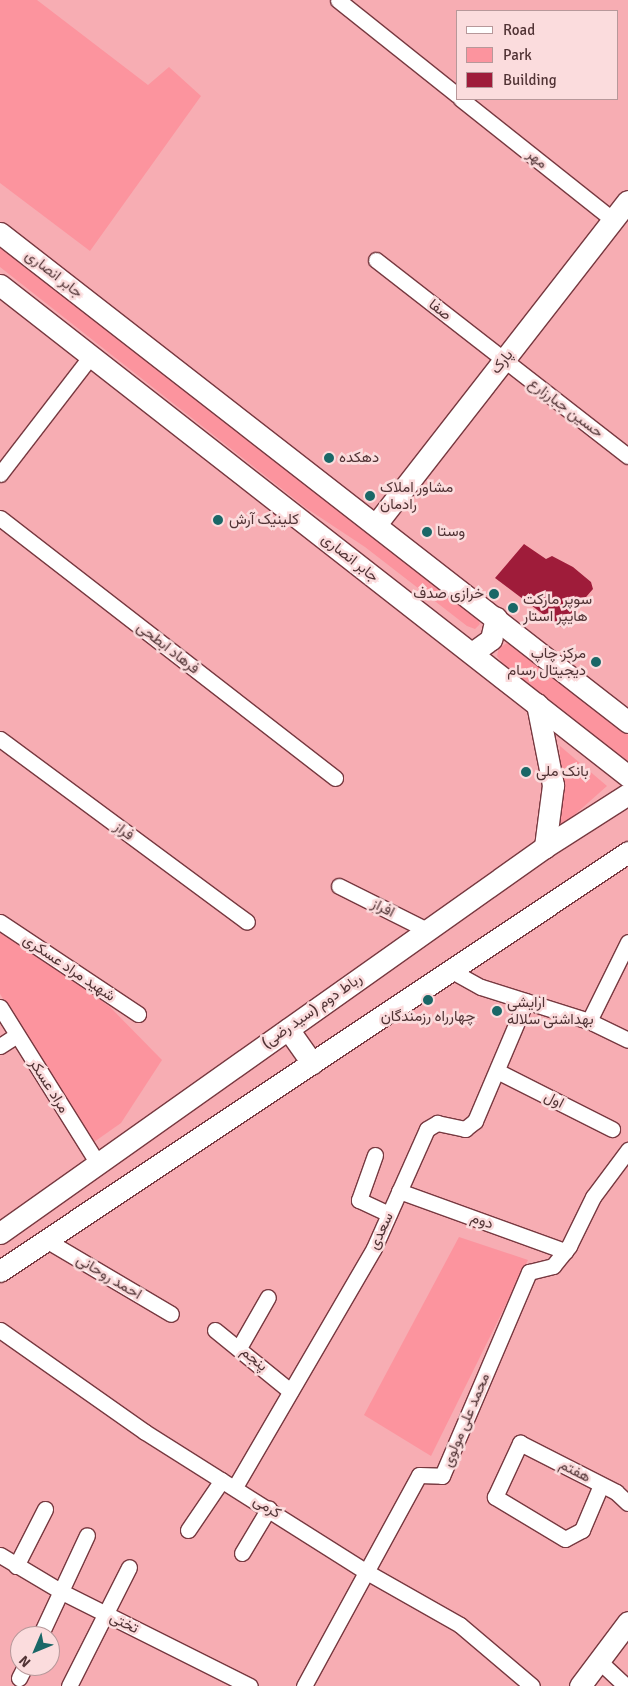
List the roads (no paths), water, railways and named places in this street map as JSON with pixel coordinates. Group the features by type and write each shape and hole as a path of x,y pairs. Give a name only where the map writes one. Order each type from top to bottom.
{"main road":[{"name":"پارک","path":"377,523 628,201"},
{"name":"جابر انصاری","path":"0,233 377,523 628,722"},
{"name":"جابر انصاری","path":"0,285 628,776"},
{"path":"472,653 491,639 496,618"},
{"path":"601,701 628,700"},
{"path":"537,704 553,785 544,847"},
{"name":"رباط دوم (سید رضی)","path":"0,1233 544,847 628,794"},
{"path":"0,1271 450,970 618,865 628,852"},
{"path":"288,1028 312,1063"},
{"path":"580,1686 628,1622"}],"street":[{"path":"338,0 456,94"},
{"name":"مهر","path":"462,100 613,220"},
{"name":"صفا","path":"376,260 504,360"},
{"path":"0,474 91,356"},
{"name":"حسین جبارزارع","path":"504,360 628,456"},
{"name":"فرهاد ابطحی","path":"0,518 335,778"},
{"name":"فراز","path":"0,739 247,922"},
{"name":"افراز","path":"339,886 427,930"},
{"name":"شهید مراد عسکری","path":"0,922 138,1014"},
{"path":"589,1021 628,942"},
{"path":"450,970 481,987 589,1021 628,1040"},
{"name":"سعدی","path":"228,1483 290,1391 374,1248 426,1129 437,1123 465,1129 475,1122 526,1001"},
{"name":"مراد عسکر","path":"0,1007 98,1164"},
{"path":"0,1046 17,1035"},
{"name":"اول","path":"497,1071 612,1129"},
{"name":"محمد علی مولوی","path":"304,1686 364,1571 419,1475 442,1476 529,1272 553,1266 565,1251 593,1197 628,1150"},
{"path":"375,1155 359,1200 389,1214"},
{"name":"دوم","path":"399,1191 565,1251"},
{"name":"احمد روحانی","path":"46,1240 171,1314"},
{"path":"240,1346 268,1297"},
{"name":"کرمی","path":"0,1330 145,1432 269,1508 364,1571 460,1625 532,1686"},
{"name":"پنجم","path":"215,1330 240,1346 290,1391"},
{"name":"هفتم","path":"601,1485 582,1530 565,1540 495,1497 520,1443 601,1485 628,1503"},
{"path":"188,1530 228,1483"},
{"path":"242,1553 269,1508"},
{"path":"16,1566 45,1509"},
{"path":"45,1626 87,1535"},
{"name":"تختی","path":"0,1555 62,1592 250,1686"},
{"path":"69,1686 130,1567"},
{"path":"599,1660 626,1686"}],"place":[{"name":"دهکده","path":"329,458"},
{"name":"مشاور املاک رادمان","path":"370,496"},
{"name":"کلینیک آرش","path":"218,520"},
{"name":"وستا","path":"427,532"},
{"name":"خرازی صدف","path":"494,594"},
{"name":"سوپر مارکت هایپر استار","path":"513,608"},
{"name":"مرکز چاپ دیجیتال رسام","path":"596,662"},
{"name":"بانک ملی","path":"526,772"},
{"name":"چهارراه رزمندگان","path":"428,1000"},
{"name":"ارایشی بهداشتی سلاله","path":"497,1011"}]}
